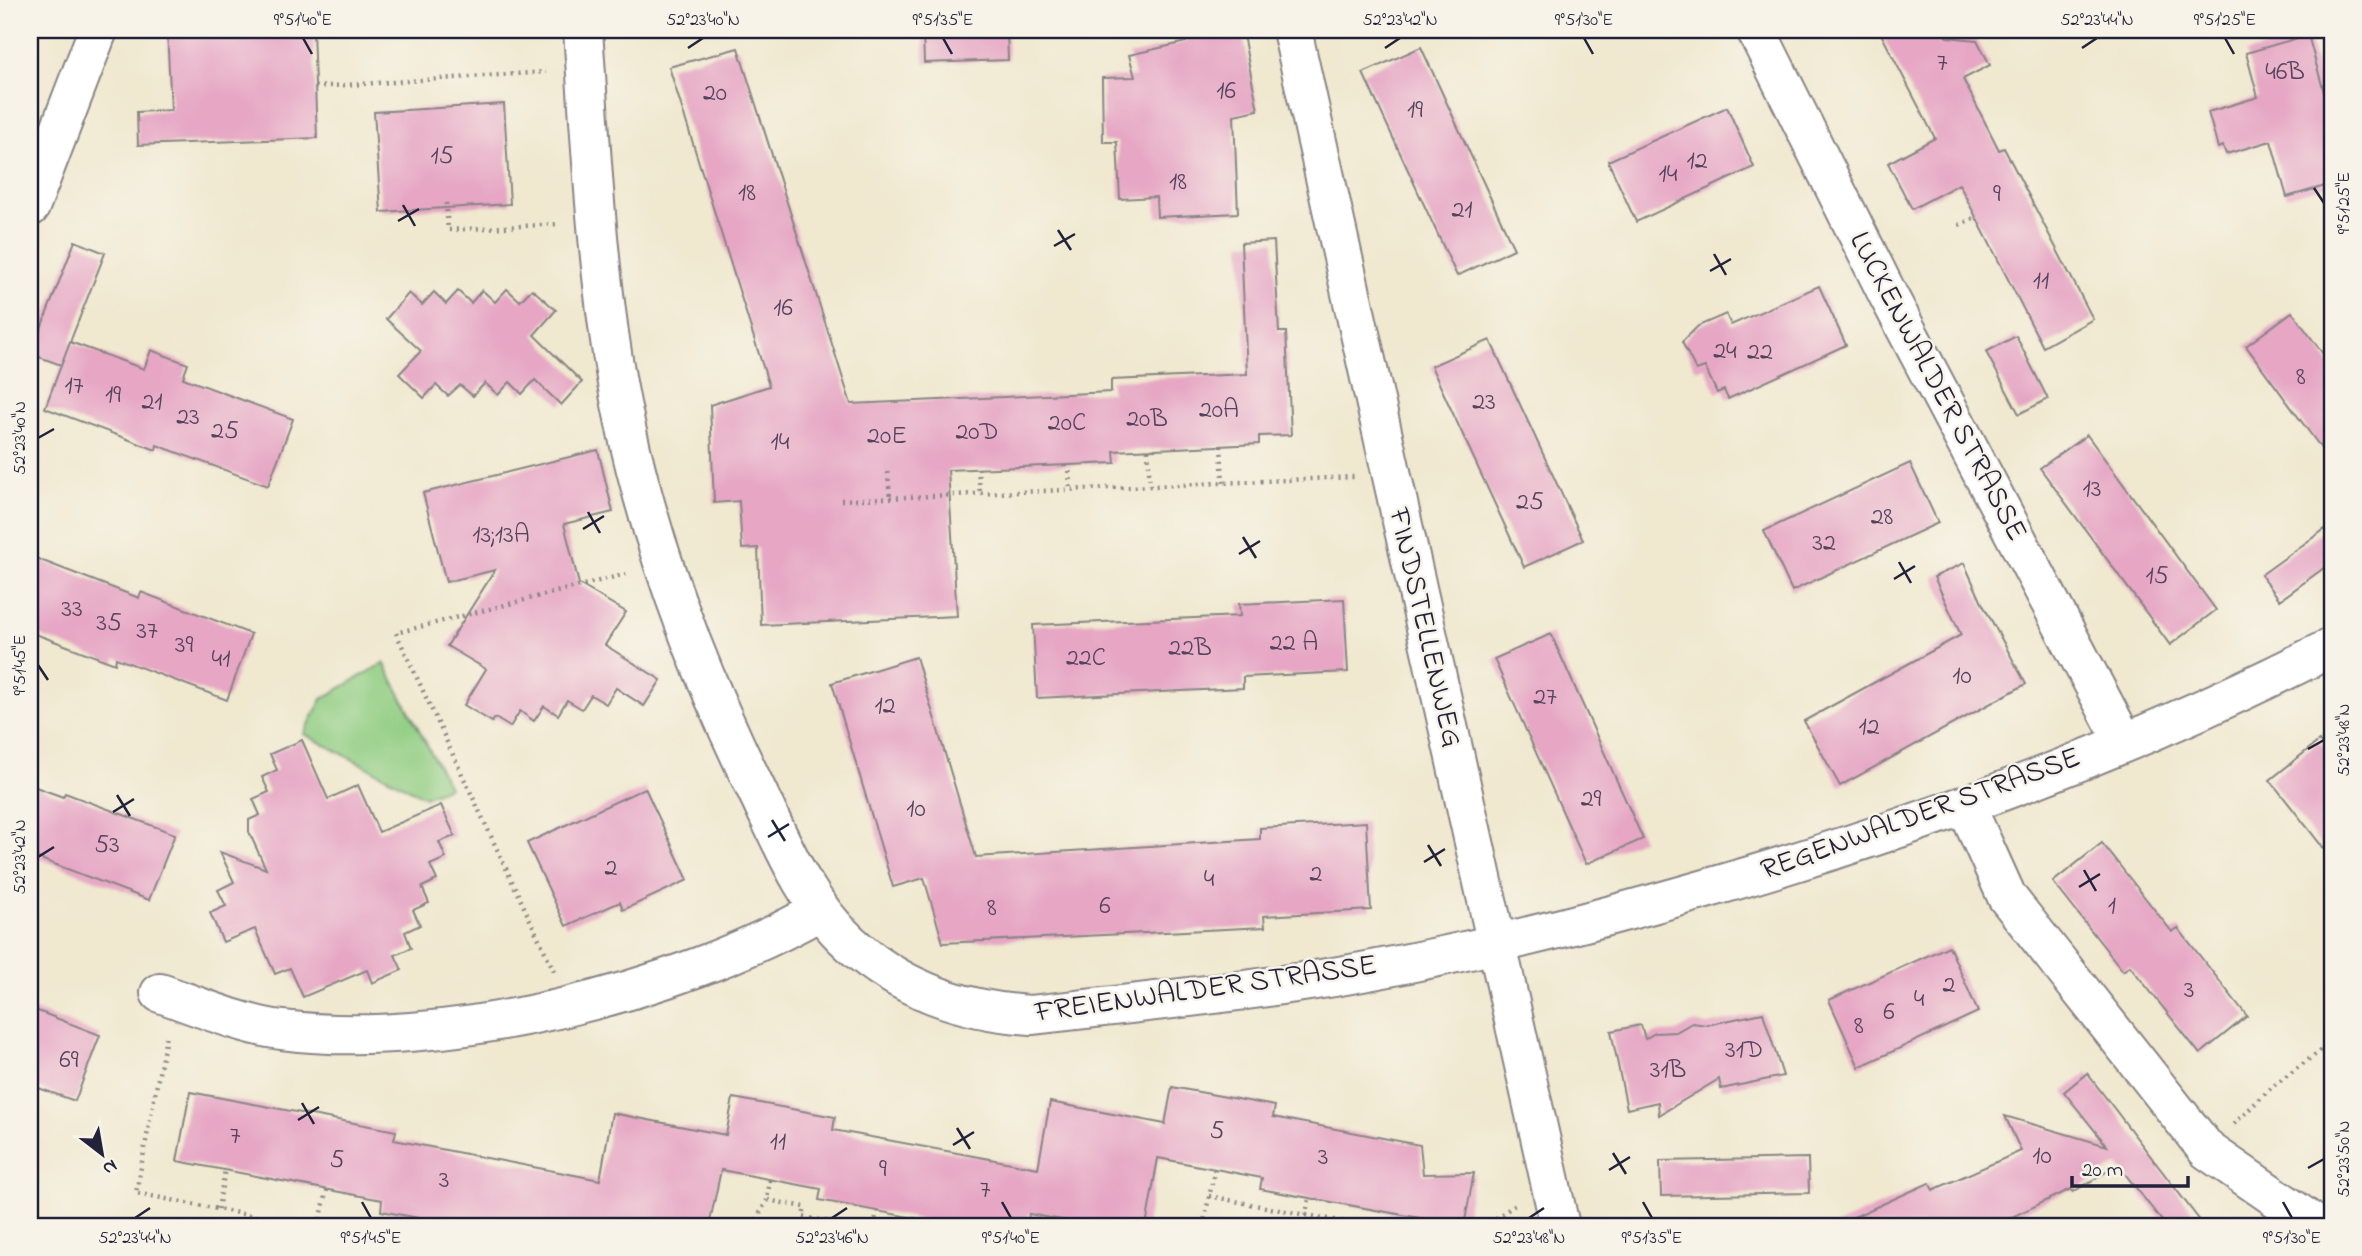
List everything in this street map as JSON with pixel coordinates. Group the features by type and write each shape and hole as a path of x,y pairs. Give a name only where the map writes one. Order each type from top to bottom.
{"street":[{"name":"FREIENWALDER STRASSE","path":"583,30 597,223 613,355 664,565 710,688 762,802 819,911 850,943 883,969 942,1000 989,1012 1031,1015 1310,981 1495,945"},
{"name":"FINDSTELLENWEG","path":"1292,30 1560,1226"},
{"name":"LUCKENWALDER STRASSE","path":"1756,30 1893,306 2124,742"},
{"path":"30,207 41,146 94,32"},
{"name":"REGENWALDER STRASSE","path":"1495,945 1807,860 1966,806 2266,681 2332,647"},
{"path":"1966,806 2007,897 2207,1150 2317,1226"},
{"path":"166,996 279,1030 323,1033 443,1028 570,1006 684,973 760,943 819,911"}],"path":[{"path":"315,87 586,69"},
{"path":"446,203 447,230 597,223"},
{"path":"1959,225 1976,216"},
{"path":"1221,446 1223,483"},
{"path":"1148,450 1150,486"},
{"path":"1069,464 1070,490"},
{"path":"978,468 980,494"},
{"path":"888,472 890,498"},
{"path":"841,500 1353,477"},
{"path":"570,1006 396,633 664,565"},
{"path":"166,996 136,1193 304,1226"},
{"path":"2207,1150 2271,1088 2332,1042"},
{"path":"1203,1226 1215,1169"},
{"path":"218,1209 225,1170"},
{"path":"753,1226 767,1200 771,1180"},
{"path":"319,1226 327,1190"},
{"path":"1209,1196 1368,1226"},
{"path":"1306,1215 1308,1199"},
{"path":"767,1200 805,1207 803,1217 852,1226"},
{"path":"874,1226 877,1211"},
{"path":"1414,1226 1415,1219"}],"green space":[{"path":"384,663 449,787 425,797 304,734 322,699"}],"building":[{"path":"167,30 313,30 317,138 138,145 137,112 171,110"},
{"path":"923,30 1007,30 1008,60 924,63"},
{"path":"1183,30 1242,30 1258,110 1234,115 1238,213 1157,217 1156,197 1120,199 1117,142 1103,142 1102,78 1135,77 1129,55 1186,42"},
{"path":"1879,30 1943,30 1947,37 1977,40 1990,65 1963,79 1999,150 2004,148 2093,319 2043,347 1959,184 1912,209 1888,163 1935,138"},
{"path":"2308,35 2332,121 2332,184 2287,197 2271,141 2226,154 2223,146 2218,148 2208,112 2258,97 2246,53"},
{"path":"1421,47 1514,249 1457,276 1363,73"},
{"path":"738,48 851,404 1111,392 1111,380 1247,374 1241,243 1274,241 1279,332 1286,332 1291,435 1259,436 1259,444 1114,451 1115,463 948,470 957,616 761,625 758,548 742,549 739,501 714,503 710,405 769,386 669,67"},
{"path":"504,104 510,204 381,212 374,112"},
{"path":"1727,107 1754,167 1636,222 1608,161"},
{"path":"75,241 105,253 61,365 31,354"},
{"path":"1819,286 1846,345 1728,399 1724,390 1717,393 1705,367 1696,370 1682,342 1698,326 1726,314 1731,325"},
{"path":"507,289 520,301 532,289 556,310 534,335 582,382 561,405 535,380 522,394 510,382 498,395 485,383 473,396 460,385 448,396 436,385 424,398 399,374 421,351 386,319 409,293 422,305 434,292 446,304 458,291 471,303 482,290 495,302"},
{"path":"2292,312 2332,366 2332,463 2246,346"},
{"path":"2016,336 2048,399 2019,414 1986,352"},
{"path":"1490,340 1583,540 1524,567 1431,366"},
{"path":"70,342 144,369 151,350 188,364 183,378 293,419 268,486 157,445 156,450 45,408"},
{"path":"2087,435 2216,610 2170,645 2040,468"},
{"path":"598,450 613,512 564,524 579,584 626,612 605,645 661,680 644,706 616,688 606,704 591,695 582,709 567,700 558,715 544,706 534,721 520,711 510,727 495,718 492,722 464,705 486,669 447,646 495,570 446,582 423,493"},
{"path":"1910,463 1938,523 1792,591 1764,531"},
{"path":"2332,524 2332,562 2280,600 2261,575"},
{"path":"30,556 139,598 141,592 251,634 227,700 116,658 115,664 30,632"},
{"path":"1964,563 1982,603 2026,684 1840,786 1804,721 1961,635 1934,577"},
{"path":"1344,599 1348,672 1243,677 1243,688 1037,698 1033,625 1240,616 1239,604"},
{"path":"1551,634 1643,839 1586,864 1494,659"},
{"path":"916,657 976,857 1260,839 1260,828 1366,822 1371,910 1264,916 1265,927 943,943 924,878 893,887 832,683"},
{"path":"302,740 328,799 358,785 379,832 441,805 455,836 439,842 446,858 430,865 437,880 422,887 429,903 413,910 420,925 405,932 411,948 395,955 402,970 372,983 367,970 303,997 290,968 275,974 255,929 223,942 210,913 226,906 218,890 234,882 220,852 266,869 249,832 249,820 260,815 253,799 269,792 262,777 277,770 270,754"},
{"path":"2319,741 2332,757 2332,859 2270,780"},
{"path":"30,785 63,797 65,793 175,834 149,900 30,855"},
{"path":"645,788 688,880 623,910 620,902 566,926 527,843"},
{"path":"2102,843 2172,932 2178,928 2247,1016 2200,1054 2130,966 2123,971 2053,882"},
{"path":"1949,946 1978,1012 1859,1067 1829,1000"},
{"path":"30,1008 100,1035 75,1101 30,1085"},
{"path":"1763,1013 1783,1076 1721,1089 1719,1079 1659,1115 1658,1102 1627,1109 1611,1031 1641,1025 1645,1039 1655,1033 1676,1032 1692,1023 1707,1025"},
{"path":"2087,1073 2204,1226 2166,1226 2118,1165 2073,1192 2071,1189 1993,1226 1834,1226 1929,1183 1933,1190 2021,1151 2005,1116 2107,1146 2064,1092"},
{"path":"1172,1087 1275,1106 1273,1117 1420,1145 1423,1174 1474,1173 1464,1226 1260,1189 1262,1178 1158,1158 1146,1226 1093,1226 1029,1214 1027,1226 956,1226 819,1200 821,1189 721,1170 709,1226 461,1226 381,1211 382,1200 177,1161 190,1092 396,1131 394,1140 600,1180 612,1113 726,1135 733,1098 835,1117 833,1130 1038,1168 1050,1102 1165,1124"},
{"path":"1808,1158 1809,1193 1661,1196 1660,1161"}]}
